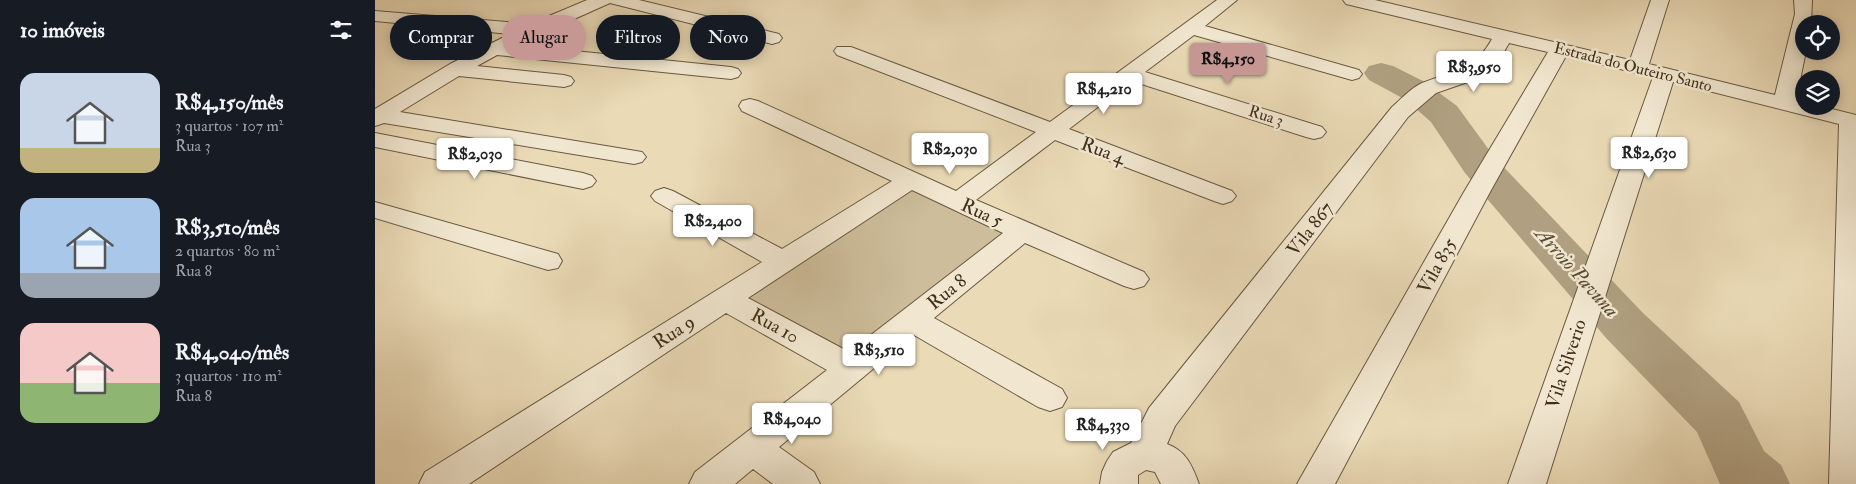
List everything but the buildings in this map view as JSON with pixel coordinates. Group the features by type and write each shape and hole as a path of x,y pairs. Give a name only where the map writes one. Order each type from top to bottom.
{"street":[{"path":"566,15 603,0"},
{"path":"617,0 772,38"},
{"path":"958,201 1050,130 1131,74 1228,0"},
{"name":"Estrada do Outeiro Santo","path":"1352,0 1560,48 1853,121"},
{"path":"1638,67 1660,0"},
{"path":"1783,104 1804,14 1803,0"},
{"path":"375,16 502,27"},
{"path":"1191,28 1352,74"},
{"name":"Vila 867","path":"1145,454 1161,418 1420,94 1472,74 1493,55 1504,35"},
{"path":"492,49 502,44"},
{"name":"Vila 835","path":"1316,484 1477,192 1560,48"},
{"path":"492,49 731,73"},
{"name":"Rua 4","path":"844,51 1223,196"},
{"path":"377,117 473,60"},
{"path":"456,70 564,82"},
{"name":"Rua 3","path":"1131,74 1314,132"},
{"name":"Vila Silverio","path":"1527,484 1582,314 1665,74"},
{"name":"Rua 5","path":"750,106 1022,231 1134,279"},
{"path":"377,117 634,157"},
{"path":"1848,484 1853,121"},
{"path":"375,140 583,181"},
{"name":"Rua 9","path":"438,484 910,180"},
{"path":"664,196 782,261"},
{"path":"375,210 548,261"},
{"name":"Rua 8","path":"708,484 1022,231"},
{"name":"Rua 10","path":"725,299 851,368"},
{"path":"913,320 1050,398"},
{"path":"753,448 801,484"},
{"path":"1119,484 1120,472 1125,463 1134,457 1145,454 1166,458 1179,474 1180,484"}],"shaded area":[{"path":"913,188 1010,232 853,354 746,297"}],"waterway":[{"name":"Arroio Pavuna","path":"1381,73 1418,93 1450,120 1479,165 1625,326 1719,418 1743,469 1759,484"}]}
